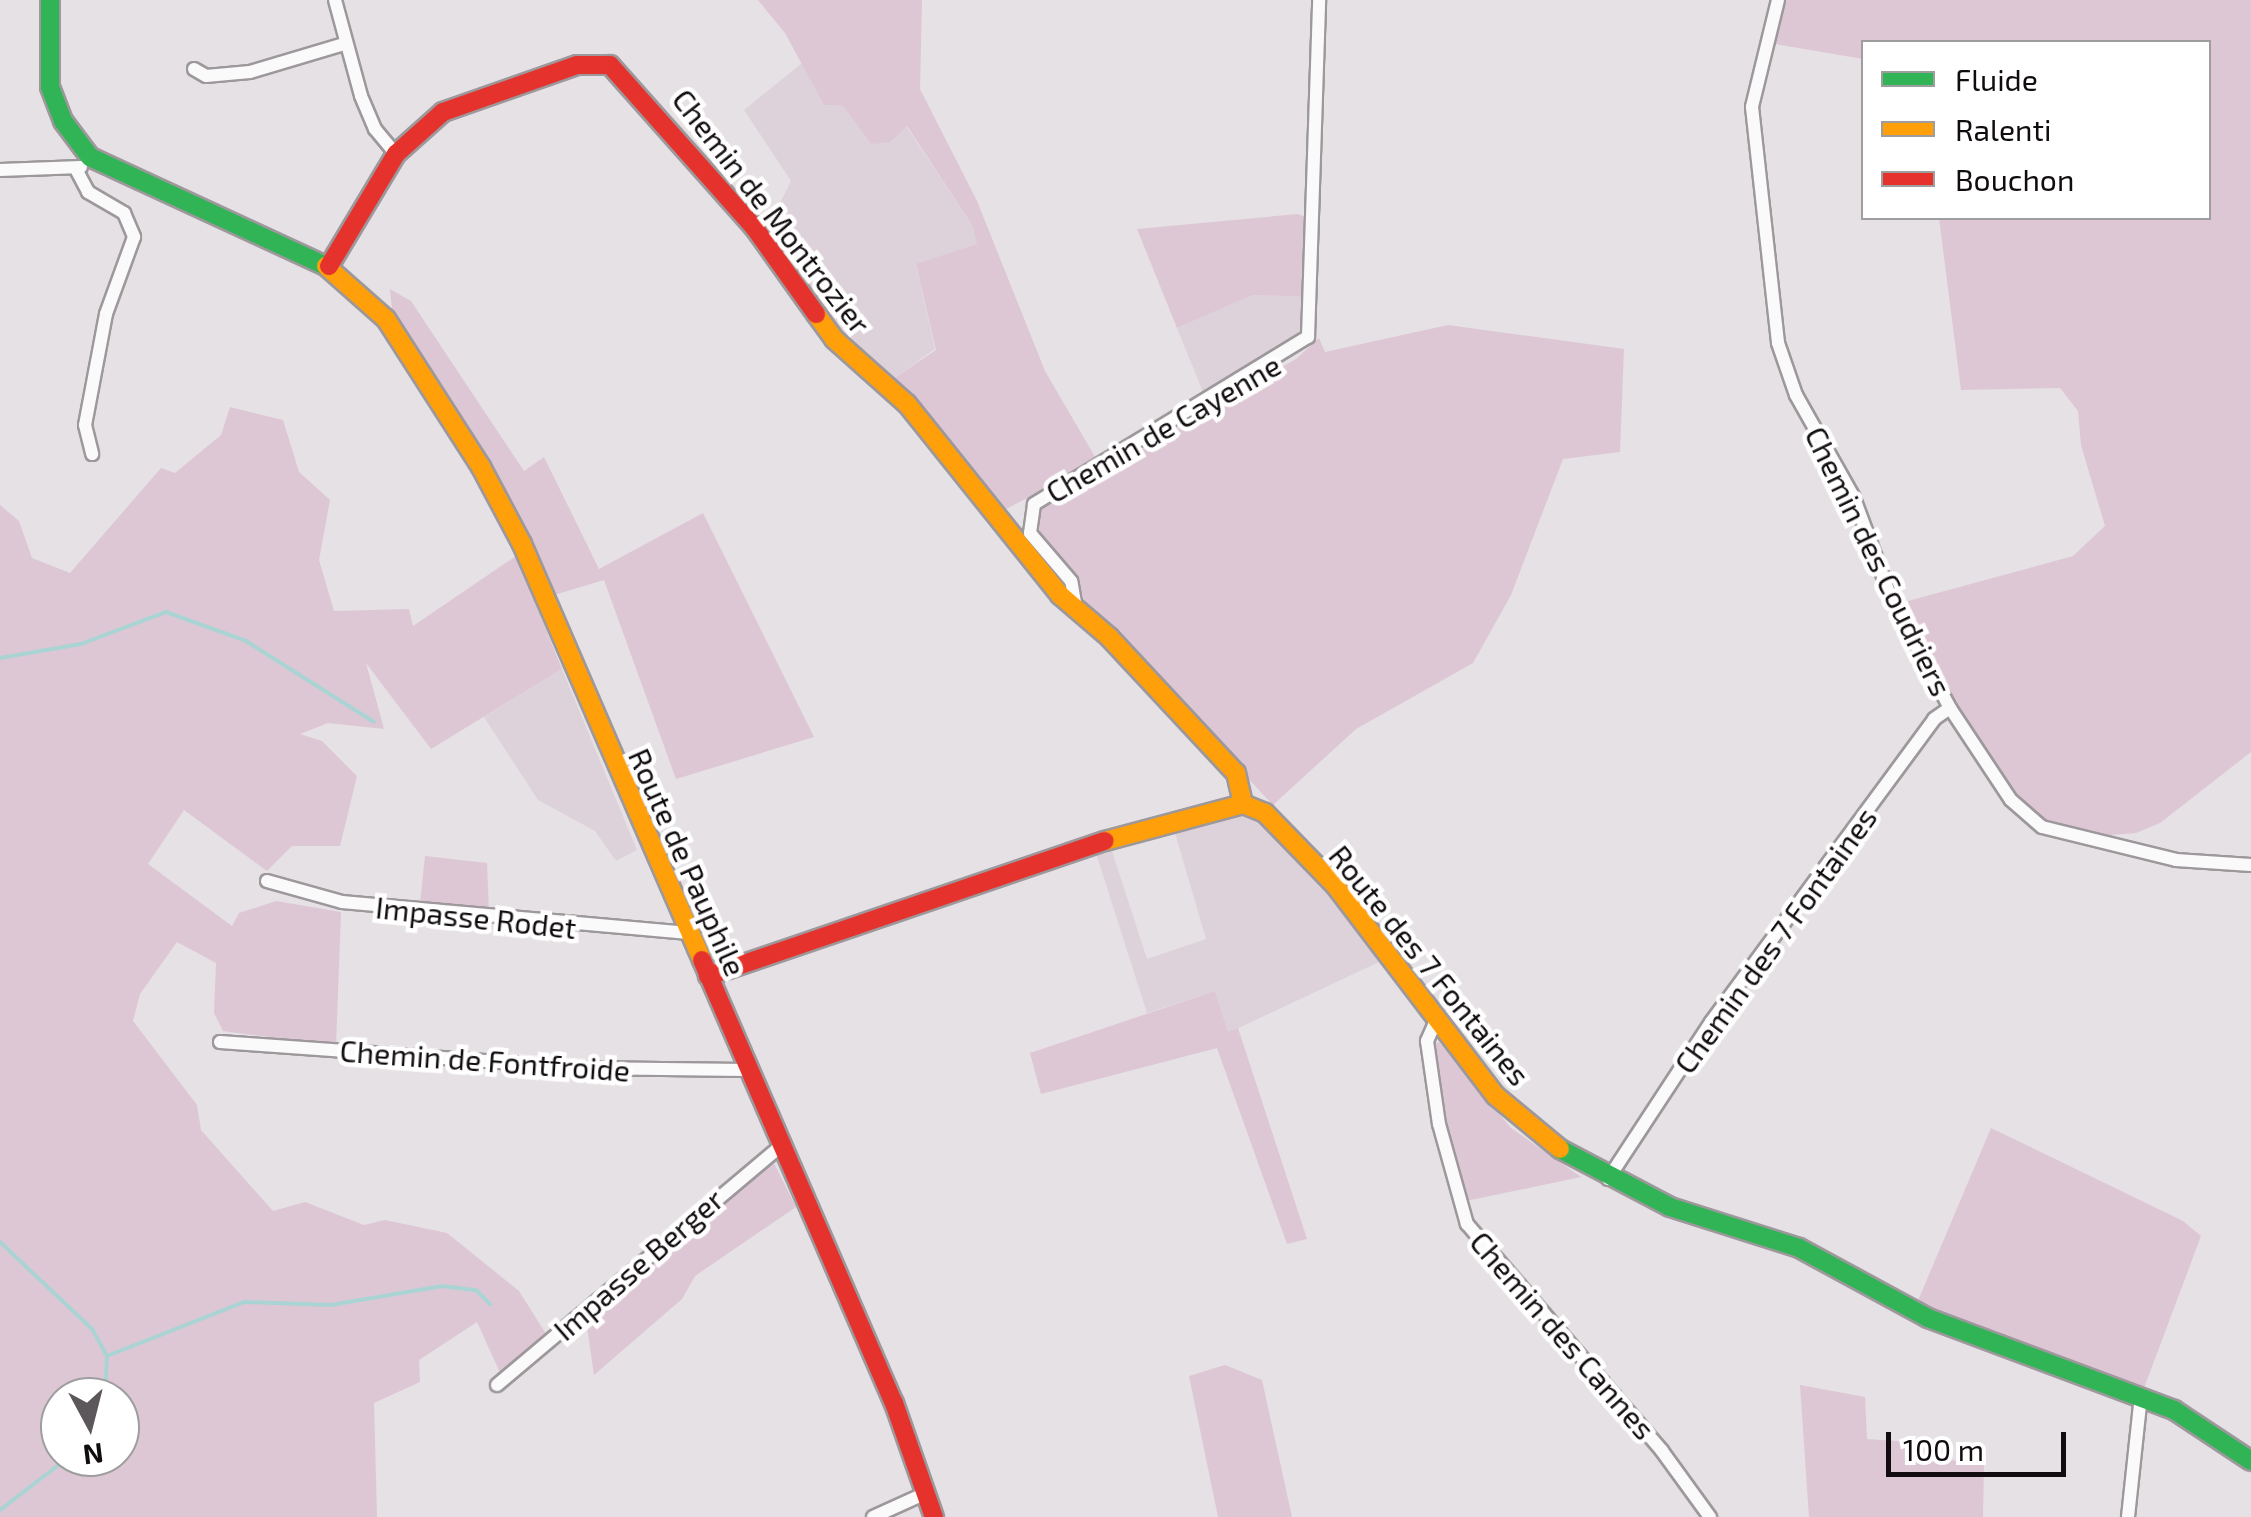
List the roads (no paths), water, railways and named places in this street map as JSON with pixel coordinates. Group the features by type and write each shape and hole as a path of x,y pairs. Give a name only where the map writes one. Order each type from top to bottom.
{"street":[{"path":"50,0 50,87 83,164 88,192 124,213 134,237 106,314 85,425 92,454"},
{"path":"335,0 344,44 375,129 396,154"},
{"name":"Chemin de Cayenne","path":"1076,608 1071,581 1030,532 1034,504 1308,338 1319,0"},
{"name":"Chemin des Coudriers","path":"1778,0 1752,106 1778,343 1796,395 1854,498 1891,598 1950,708 2011,800 2042,827 2176,860 2251,865"},
{"path":"194,69 206,76 250,72 344,44"},
{"name":"Chemin de Montrozier","path":"329,266 396,154 443,112 557,70 593,64 624,74 754,227 834,339 907,404 1076,608 1236,773 1243,804"},
{"path":"0,170 83,164"},
{"name":"Route de Pauphile","path":"83,164 329,266 386,319 500,500 782,1145 928,1492 934,1517"},
{"name":"Chemin des 7 Fontaines","path":"1608,1179 1711,1022 1934,720 1950,708"},
{"path":"708,976 1142,828 1243,804"},
{"name":"Route des 7 Fontaines","path":"1243,804 1265,813 1335,885 1435,1023 1525,1124 1608,1179 1670,1207 1782,1240 1928,1318 2142,1396 2213,1432 2251,1461"},
{"name":"Impasse Rodet","path":"267,881 342,902 690,933"},
{"name":"Chemin des Cannes","path":"1435,1023 1428,1041 1438,1124 1467,1224 1662,1451 1710,1517"},
{"name":"Chemin de Fontfroide","path":"220,1042 578,1068 749,1070"},
{"name":"Impasse Berger","path":"497,1386 782,1145"},
{"path":"2128,1517 2142,1396"},
{"path":"873,1517 928,1492"}],"waterway":[{"path":"0,658 81,644 166,612 246,641 374,722"},
{"path":"0,1242 92,1329 107,1356 106,1377"},
{"path":"107,1356 244,1302 331,1305 442,1286 476,1290 490,1304"},
{"path":"0,1510 43,1477"}]}
